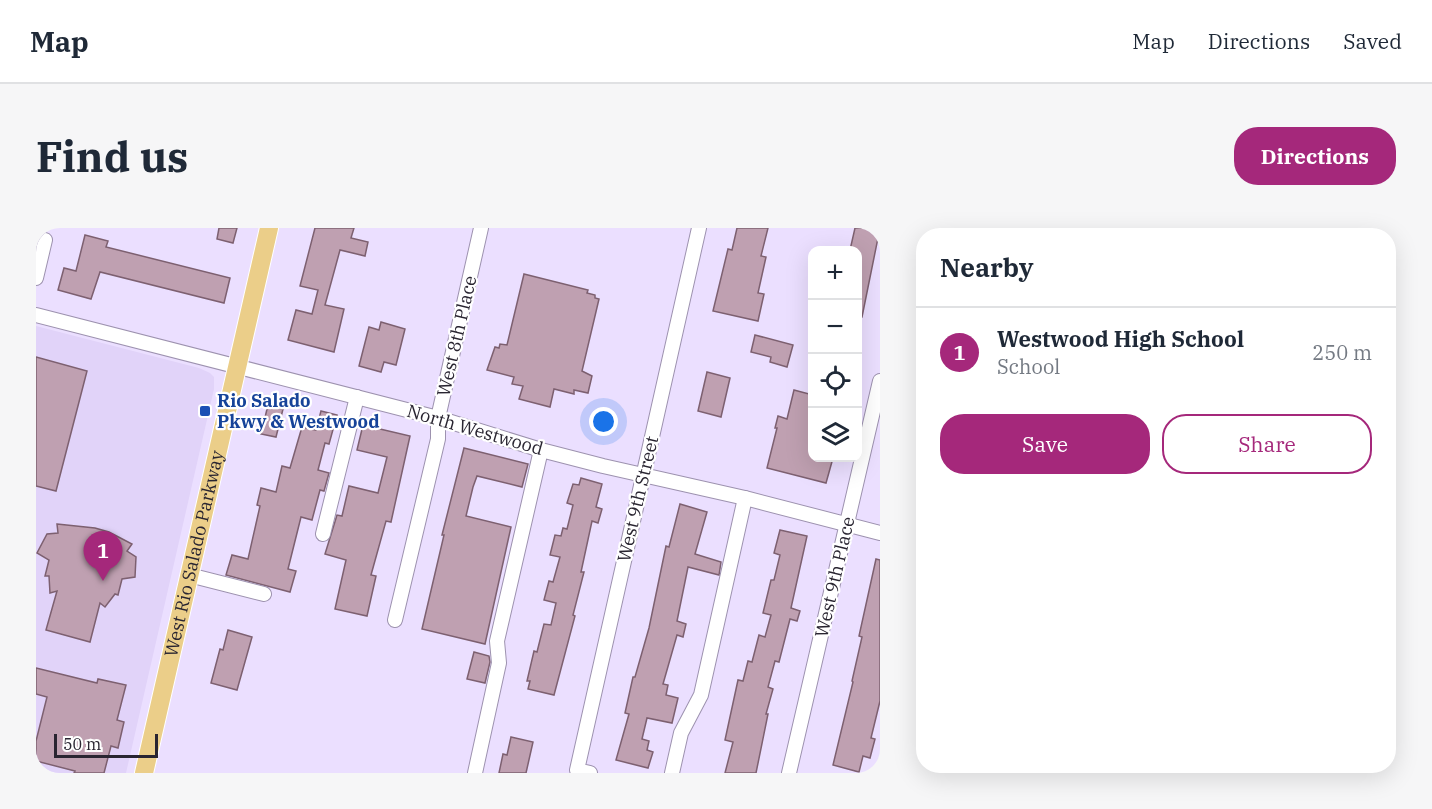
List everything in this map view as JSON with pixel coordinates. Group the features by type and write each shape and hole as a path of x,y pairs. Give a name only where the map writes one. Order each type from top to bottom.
{"main road":[{"name":"West Rio Salado Parkway","path":"144,773 269,228"}],"street":[{"name":"West 8th Place","path":"395,620 438,439 438,418 481,228"},
{"name":"West 9th Street","path":"584,771 644,476 699,228"},
{"path":"36,278 45,240"},
{"name":"North Westwood","path":"36,315 438,418 541,450 745,498 880,533"},
{"name":"West 9th Place","path":"789,773 880,381"},
{"path":"323,534 357,398"},
{"path":"474,773 499,663 497,641 541,450"},
{"path":"672,773 681,733 701,695 745,498"},
{"path":"189,575 264,594"}],"shaded area":[{"path":"36,326 199,368 214,377 214,389 126,773 36,773"}],"building":[{"path":"219,228 237,228 233,243 217,239"},
{"path":"315,228 354,228 351,238 368,242 365,256 340,250 325,305 344,309 334,352 288,340 296,310 312,314 318,290 300,286"},
{"path":"737,228 768,228 761,256 766,257 758,293 764,294 758,321 713,311 728,249 732,250"},
{"path":"855,228 880,228 862,317 862,246 851,246"},
{"path":"85,235 108,241 106,247 230,278 224,303 100,272 91,299 58,290 64,268 76,271"},
{"path":"524,274 588,290 587,293 599,299 582,371 592,376 588,393 574,390 574,394 554,389 550,407 519,399 523,386 512,384 514,377 487,370 495,347 499,348 500,344 507,345"},
{"path":"381,322 405,329 396,365 384,362 381,372 359,366 369,327 379,330"},
{"path":"755,335 793,345 787,367 770,362 771,357 751,352"},
{"path":"36,357 87,371 56,491 36,486"},
{"path":"707,372 730,378 721,417 698,411"},
{"path":"794,390 808,394 808,462 832,462 826,483 767,468 778,416 787,419"},
{"path":"268,405 283,409 276,437 261,434"},
{"path":"321,411 337,415 329,444 325,443 318,470 329,473 324,491 320,490 312,520 301,517 288,569 296,571 290,592 226,575 232,555 248,559 260,506 257,505 261,488 276,492 282,466 290,468 302,427 316,430"},
{"path":"363,425 410,436 391,522 386,521 371,575 376,576 367,616 335,609 346,560 325,554 337,515 342,516 349,486 378,493 387,457 357,450"},
{"path":"464,448 528,464 522,487 477,476 466,516 511,527 485,644 422,629"},
{"path":"581,478 602,484 596,507 602,509 598,523 592,521 581,572 584,572 573,615 575,616 554,695 528,689 530,681 527,681 534,651 537,652 544,624 551,625 556,603 544,600 549,581 553,582 560,557 550,555 555,535 561,536 563,528 567,529 573,505 567,503 573,484 579,485"},
{"path":"680,504 707,512 695,554 721,562 719,575 688,567 677,621 686,624 683,637 677,635 663,684 668,685 666,695 678,698 672,723 647,718 642,739 649,741 647,750 653,752 648,768 616,760 629,714 625,713 633,677 635,677 649,628 666,546 669,547"},
{"path":"57,524 95,528 109,532 132,544 127,551 136,557 135,577 122,579 118,595 115,594 105,607 100,603 90,642 46,630 57,591 50,593 49,576 45,576 49,560 37,553 47,534 58,533"},
{"path":"780,530 807,536 791,608 800,611 797,621 790,619 779,662 775,661 768,687 773,689 766,714 768,714 756,773 725,773 733,742 725,740 738,680 743,681 748,661 752,662 759,635 765,637 771,615 763,613 780,555 774,553"},
{"path":"876,559 880,560 880,701 871,738 875,739 870,758 863,756 859,772 833,765 853,682 862,637 859,636"},
{"path":"228,630 252,637 237,690 211,683 220,649 223,650"},
{"path":"474,652 489,656 490,662 485,683 467,679"},
{"path":"36,668 97,683 98,679 126,685 117,720 124,722 118,748 111,746 104,773 74,773 75,771 36,761 36,741 47,697 36,694"},
{"path":"511,737 533,742 526,773 499,773 503,754 507,755"}],"place":[{"name":"Rio Salado Pkwy & Westwood","path":"205,411"},
{"name":"Westwood High School","path":"103,581"}]}
